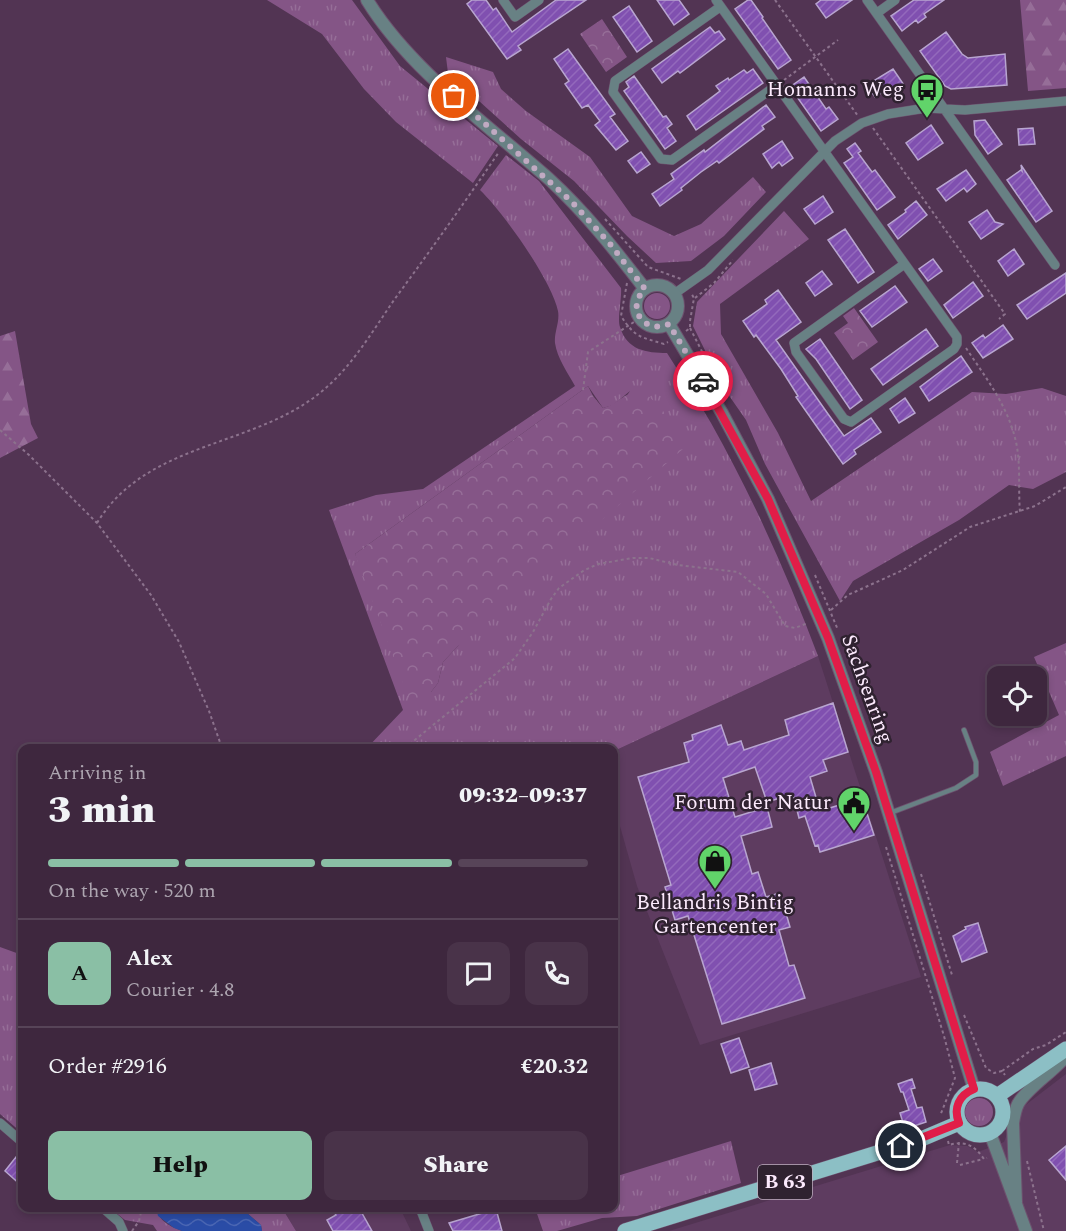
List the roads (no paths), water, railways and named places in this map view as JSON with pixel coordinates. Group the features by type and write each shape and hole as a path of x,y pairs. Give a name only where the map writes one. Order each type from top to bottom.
{"main road":[{"path":"997,1096 1066,1049"},
{"path":"984,1089 997,1096 1001,1101 1003,1114 998,1126 990,1133 975,1135 959,1123 956,1111 960,1100 968,1091 984,1089"},
{"name":"B 63","path":"625,1231 919,1140 959,1123"}],"street":[{"path":"367,0 390,31 436,81 572,202 610,244 645,289"},
{"path":"503,0 515,17 539,0"},
{"path":"867,0 1055,265"},
{"path":"877,13 895,0"},
{"path":"777,85 672,160 661,159 613,92 615,81 718,3 777,85 903,265 957,338 954,349 851,422 844,418 796,352 794,343 903,265"},
{"path":"674,294 708,270 835,141 865,122 902,111 935,107 965,110 1066,101"},
{"path":"661,285 674,294 678,310 669,324 650,326 640,318 636,306 640,293 645,289 661,285"},
{"name":"Sachsenring","path":"669,324 722,413 768,499 820,619 889,814 974,1089"},
{"path":"1016,1202 1013,1123 1016,1110 1023,1098 1066,1056"},
{"path":"0,1123 18,1139"},
{"path":"990,1133 1026,1231"},
{"path":"107,1212 118,1222 123,1231"},
{"path":"422,1212 429,1231"}],"lane":[{"path":"889,814 956,789 976,775 976,762 964,730"}],"water":[{"path":"157,1212 246,1212 261,1225 262,1231 182,1231 158,1216"}],"place":[{"name":"Homanns Weg","path":"927,119"},
{"name":"Forum der Natur","path":"854,832"},
{"name":"Bellandris Bintig Gartencenter","path":"715,890"}]}
